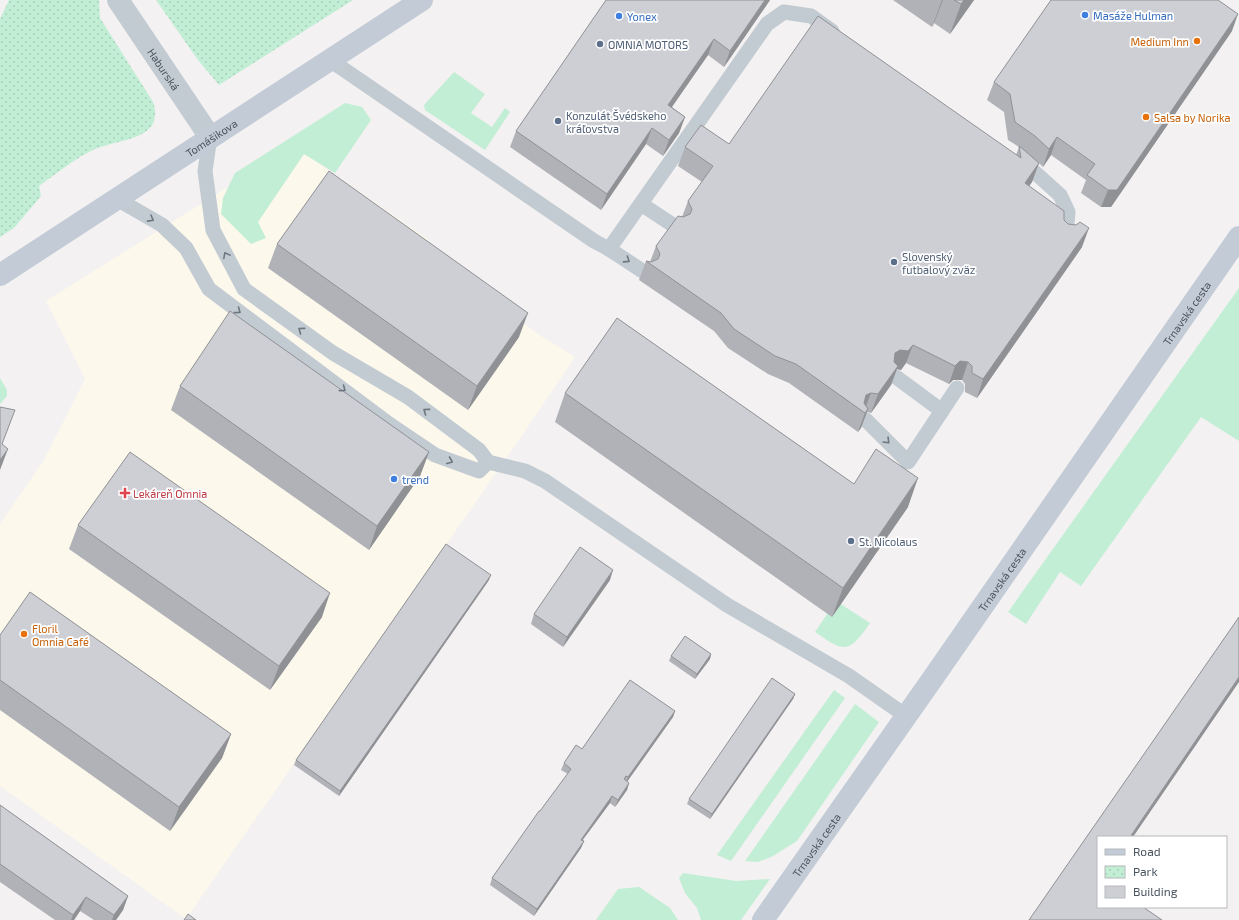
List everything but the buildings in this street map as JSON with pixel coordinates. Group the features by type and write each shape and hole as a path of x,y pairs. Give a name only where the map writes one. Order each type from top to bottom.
{"main road":[{"name":"Tomášikova","path":"0,275 422,0"},
{"name":"Trnavská cesta","path":"763,920 1239,237"}],"street":[{"name":"Haburská","path":"118,0 210,138"}],"lane":[{"path":"609,249 767,24 784,12 811,16 843,38"},
{"path":"330,60 594,241 644,272"},
{"path":"210,138 204,171 213,230 244,289 333,353 408,397 479,450 483,467"},
{"path":"1010,152 1023,161 1060,195 1068,212 1066,235"},
{"path":"117,200 162,225 186,248 209,289 215,294 389,424 435,455 483,467 525,471 546,481 727,605 849,676 906,716"},
{"path":"641,204 676,227"},
{"path":"896,377 942,411"},
{"path":"866,420 908,462 958,388"}],"shaded area":[{"path":"305,154 429,240 422,251 541,336 575,357 186,919 0,786 0,524 44,460 85,379 46,301 228,187"}],"green space":[{"path":"9,0 99,0 100,18 153,102 155,115 152,124 146,131 126,140 103,146 86,153 39,186 41,196 14,228 0,237 0,19"},
{"path":"156,0 353,0 219,85 198,60"},
{"path":"454,72 485,94 471,113 492,127 505,108 510,112 485,150 425,110 424,105"},
{"path":"345,103 362,107 371,120 335,173 304,154 258,222 266,238 251,244 221,214 223,198 235,173"},
{"path":"1239,288 1239,441 1201,417 1081,586 1060,572 1026,624 1008,612"},
{"path":"0,378 7,390 7,396 0,404"},
{"path":"836,601 870,623 856,641 845,647 833,644 815,632"},
{"path":"834,690 845,698 731,861 717,855"},
{"path":"855,704 879,722 797,841 773,856 758,862 745,861"},
{"path":"683,873 736,881 770,879 741,920 701,920 697,908 685,893 679,878"},
{"path":"639,887 670,908 678,920 596,920 618,889"}],"place":[{"name":"Masáže Hulman","path":"1085,15"},
{"name":"Yonex","path":"619,16"},
{"name":"Medium Inn","path":"1197,41"},
{"name":"OMNIA MOTORS","path":"600,44"},
{"name":"Salsa by Norika","path":"1146,117"},
{"name":"Konzulát Švédskeho kráľovstva","path":"558,121"},
{"name":"Slovenský futbalový zväz","path":"894,262"},
{"name":"trend","path":"394,479"},
{"name":"Lekáreň Omnia","path":"125,493"},
{"name":"St. Nicolaus","path":"851,541"},
{"name":"Floril Omnia Café","path":"24,634"}]}
